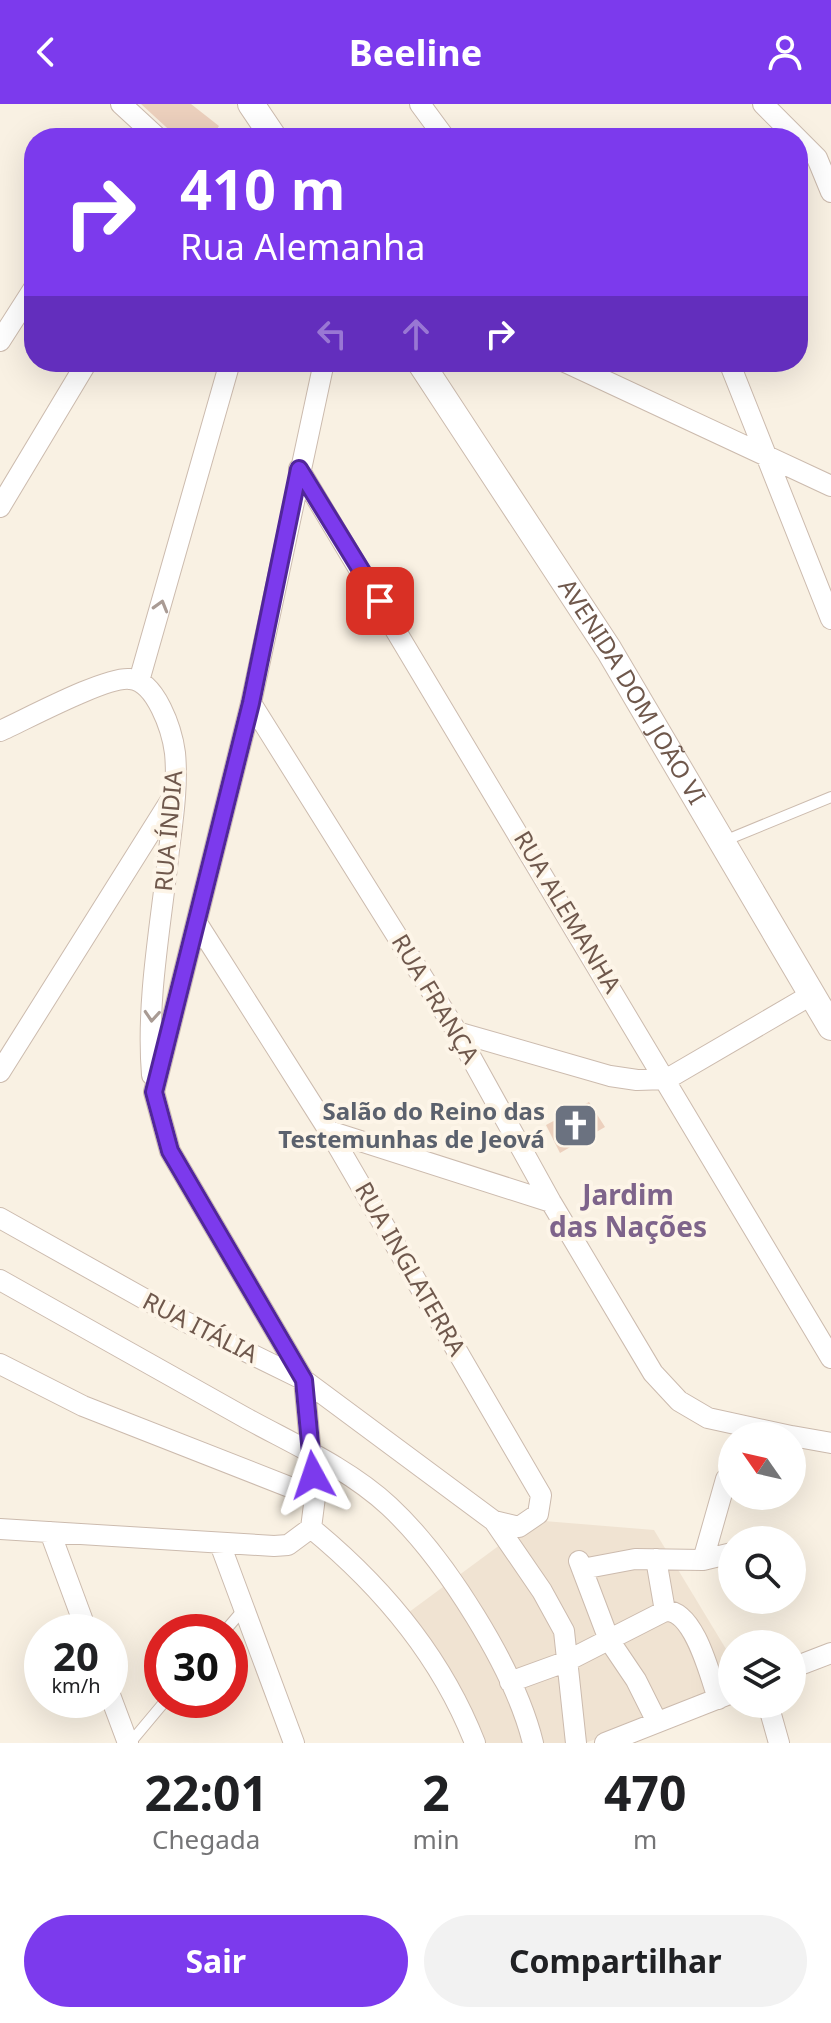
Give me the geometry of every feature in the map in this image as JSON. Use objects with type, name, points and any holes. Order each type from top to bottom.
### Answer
[{"type":"street","points":[[121,104],[133,128]]},
{"type":"street","points":[[251,104],[267,128]]},
{"type":"street","points":[[420,104],[438,128]]},
{"type":"street","points":[[763,104],[787,128]]},
{"type":"street","points":[[808,149],[817,158],[831,192]]},
{"type":"street","points":[[0,341],[24,304]]},
{"type":"street","points":[[0,507],[81,372]]},
{"type":"street","points":[[0,731],[108,683],[129,679],[139,681],[227,372]]},
{"type":"street","points":[[154,1092],[251,703],[322,372]]},
{"type":"street","name":"AVENIDA DOM JOÃO VI","points":[[427,372],[609,650],[831,1027]]},
{"type":"street","points":[[586,372],[831,486]]},
{"type":"street","points":[[733,372],[831,619]]},
{"type":"street","name":"RUA ALEMANHA","points":[[299,469],[667,1079],[831,1358]]},
{"type":"street","name":"RUA ÍNDIA","points":[[139,681],[169,727],[175,752],[176,793],[151,1027],[154,1092],[170,1151],[304,1380]]},
{"type":"street","name":"RUA FRANÇA","points":[[251,703],[457,1032],[551,1202],[653,1373],[679,1401],[708,1418],[727,1422]]},
{"type":"street","points":[[0,1072],[176,793]]},
{"type":"street","name":"RUA INGLATERRA","points":[[197,923],[329,1131],[541,1495],[538,1514],[530,1522],[519,1527],[494,1521]]},
{"type":"street","points":[[158,939],[192,945]]},
{"type":"street","points":[[457,1032],[610,1076],[637,1080],[667,1079],[811,995]]},
{"type":"street","points":[[329,1131],[551,1202]]},
{"type":"street","name":"RUA ITÁLIA","points":[[0,1218],[169,1313],[304,1380],[494,1521],[555,1612],[567,1645],[565,1662],[576,1743]]},
{"type":"street","points":[[0,1280],[311,1454],[370,1491],[419,1538],[461,1597],[510,1682],[533,1743]]},
{"type":"street","points":[[0,1364],[83,1406],[315,1497]]},
{"type":"street","points":[[0,1529],[220,1544],[288,1545],[311,1528],[315,1497],[304,1380]]},
{"type":"street","name":"RUA FRANÇA","points":[[806,1439],[831,1443]]},
{"type":"street","points":[[703,1560],[718,1507]]},
{"type":"street","points":[[311,1528],[392,1602],[437,1669],[475,1743]]},
{"type":"street","points":[[50,1532],[80,1614]]},
{"type":"street","points":[[220,1544],[242,1611],[294,1743]]},
{"type":"street","points":[[656,1720],[636,1680],[609,1640],[581,1565],[635,1559],[703,1560],[718,1556]]},
{"type":"street","points":[[656,1559],[665,1611]]},
{"type":"street","points":[[510,1682],[565,1662],[665,1611],[677,1611],[684,1617],[718,1683]]},
{"type":"street","points":[[806,1663],[831,1653]]},
{"type":"street","points":[[605,1743],[656,1720],[718,1698]]},
{"type":"street","points":[[119,1718],[129,1743]]},
{"type":"street","points":[[772,1718],[779,1743]]},
{"type":"lane","points":[[722,841],[831,797]]},
{"type":"lane","points":[[129,1743],[151,1718]]},
{"type":"shaded area","points":[[544,1521],[654,1530],[718,1636],[718,1695],[585,1743],[474,1743],[401,1618],[512,1536]]},
{"type":"building","points":[[141,104],[191,104],[219,126],[218,128],[167,128]]},
{"type":"building","name":"Salão do Reino das Testemunhas de Jeová","points":[[589,1102],[605,1127],[560,1153],[546,1125]]},
{"type":"place","name":"Salão do Reino das Testemunhas de Jeová","points":[[576,1126]]},
{"type":"district","name":"Jardim das Nações","points":[[628,1211]]},
{"type":"route","points":[[313,1475],[304,1380],[170,1151],[154,1092],[251,703],[299,469],[380,601]]}]
